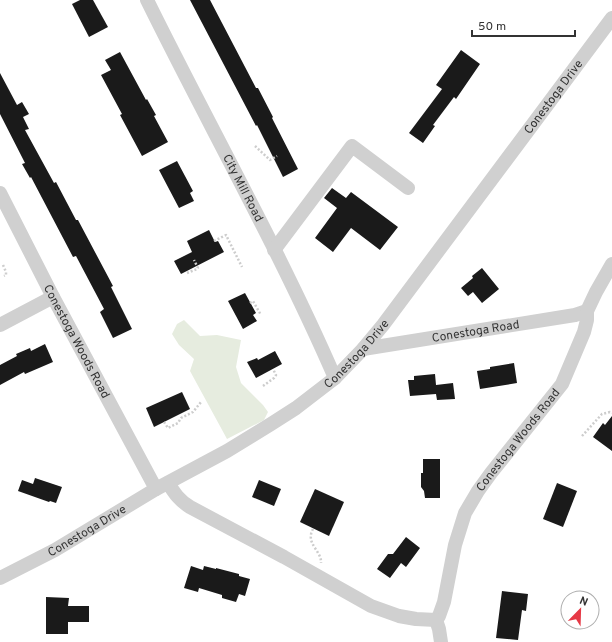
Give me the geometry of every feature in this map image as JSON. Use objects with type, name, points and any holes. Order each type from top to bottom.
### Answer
[{"type":"street","name":"City Mill Road","points":[[147,0],[202,110],[240,181],[318,339],[335,378]]},
{"type":"street","name":"Conestoga Drive","points":[[0,578],[55,550],[162,486],[227,451],[296,408],[335,378],[363,349],[383,325],[612,18]]},
{"type":"street","points":[[274,250],[352,146],[408,188]]},
{"type":"street","name":"Conestoga Woods Road","points":[[0,193],[53,297],[162,486],[182,502],[371,606],[399,616],[416,619],[436,620],[439,616],[444,602],[455,545],[465,513],[491,473],[562,384],[584,332],[587,320],[587,311],[612,264]]},
{"type":"street","points":[[0,325],[53,297]]},
{"type":"street","name":"Conestoga Road","points":[[363,349],[574,315],[587,311]]},
{"type":"street","points":[[436,620],[441,642]]},
{"type":"path","points":[[255,146],[270,160],[277,156]]},
{"type":"path","points":[[214,241],[226,235],[242,267]]},
{"type":"path","points":[[187,273],[198,268],[194,260]]},
{"type":"path","points":[[3,265],[6,272],[6,275],[4,276]]},
{"type":"path","points":[[250,302],[253,301],[261,315]]},
{"type":"path","points":[[263,386],[276,375],[273,369]]},
{"type":"path","points":[[164,422],[168,428],[178,423],[181,418],[193,412],[201,402]]},
{"type":"path","points":[[582,436],[602,414],[612,413]]},
{"type":"path","points":[[313,529],[310,535],[311,541],[322,560],[318,576]]},
{"type":"shaded area","points":[[184,320],[200,336],[217,335],[241,340],[236,367],[241,383],[268,412],[264,420],[227,439],[190,371],[194,359],[179,345],[172,334],[177,324]]},
{"type":"building","points":[[80,0],[93,0],[108,27],[89,37],[72,4]]},
{"type":"building","points":[[190,0],[210,0],[256,88],[258,88],[298,169],[283,177]]},
{"type":"building","points":[[461,50],[480,64],[456,99],[454,97],[433,125],[435,126],[423,143],[409,133],[442,89],[436,85]]},
{"type":"building","points":[[120,52],[146,100],[147,99],[156,115],[154,116],[168,142],[142,156],[101,75],[111,70],[105,60]]},
{"type":"building","points":[[0,73],[17,105],[22,102],[29,114],[23,117],[29,129],[25,130],[54,183],[56,182],[76,220],[78,220],[113,286],[111,287],[132,329],[113,338],[100,312],[104,309],[76,256],[73,257],[31,177],[30,178],[22,164],[25,163],[0,114]]},
{"type":"building","points":[[177,161],[193,191],[190,193],[194,201],[179,208],[159,170]]},
{"type":"building","points":[[332,188],[346,198],[351,192],[398,227],[380,250],[351,228],[333,252],[315,238],[337,208],[324,198]]},
{"type":"building","points":[[209,230],[215,242],[218,241],[224,252],[181,274],[174,261],[192,252],[187,241]]},
{"type":"building","points":[[482,268],[499,289],[482,303],[473,292],[468,296],[461,288]]},
{"type":"building","points":[[245,293],[256,313],[253,315],[257,321],[243,329],[228,301]]},
{"type":"building","points":[[45,344],[53,362],[25,374],[24,372],[0,385],[0,365],[17,356],[16,354],[30,348],[31,351]]},
{"type":"building","points":[[275,351],[282,364],[256,378],[247,362],[257,358],[258,360]]},
{"type":"building","points":[[514,363],[517,383],[480,389],[477,371]]},
{"type":"building","points":[[435,374],[436,385],[453,383],[455,399],[437,400],[436,394],[410,396],[408,380],[414,380],[414,376]]},
{"type":"building","points":[[182,392],[190,409],[154,427],[146,408]]},
{"type":"building","points":[[612,416],[612,451],[593,437],[603,423],[605,425]]},
{"type":"building","points":[[423,459],[440,459],[440,498],[425,498],[424,491],[421,487]]},
{"type":"building","points":[[35,478],[62,487],[56,503],[18,491],[22,480],[33,484]]},
{"type":"building","points":[[259,480],[281,489],[274,506],[252,497]]},
{"type":"building","points":[[557,483],[577,491],[563,527],[543,519]]},
{"type":"building","points":[[315,489],[344,502],[329,536],[300,522]]},
{"type":"building","points":[[406,537],[420,548],[406,567],[401,563],[390,578],[377,569],[388,554],[393,554]]},
{"type":"building","points":[[191,566],[203,570],[204,566],[216,568],[239,574],[239,576],[250,579],[245,596],[239,594],[236,602],[222,598],[222,595],[199,588],[198,592],[184,588]]},
{"type":"building","points":[[502,591],[528,594],[526,611],[522,610],[518,640],[496,638]]},
{"type":"building","points":[[46,597],[69,598],[68,606],[89,606],[89,622],[68,622],[68,634],[46,634]]}]
